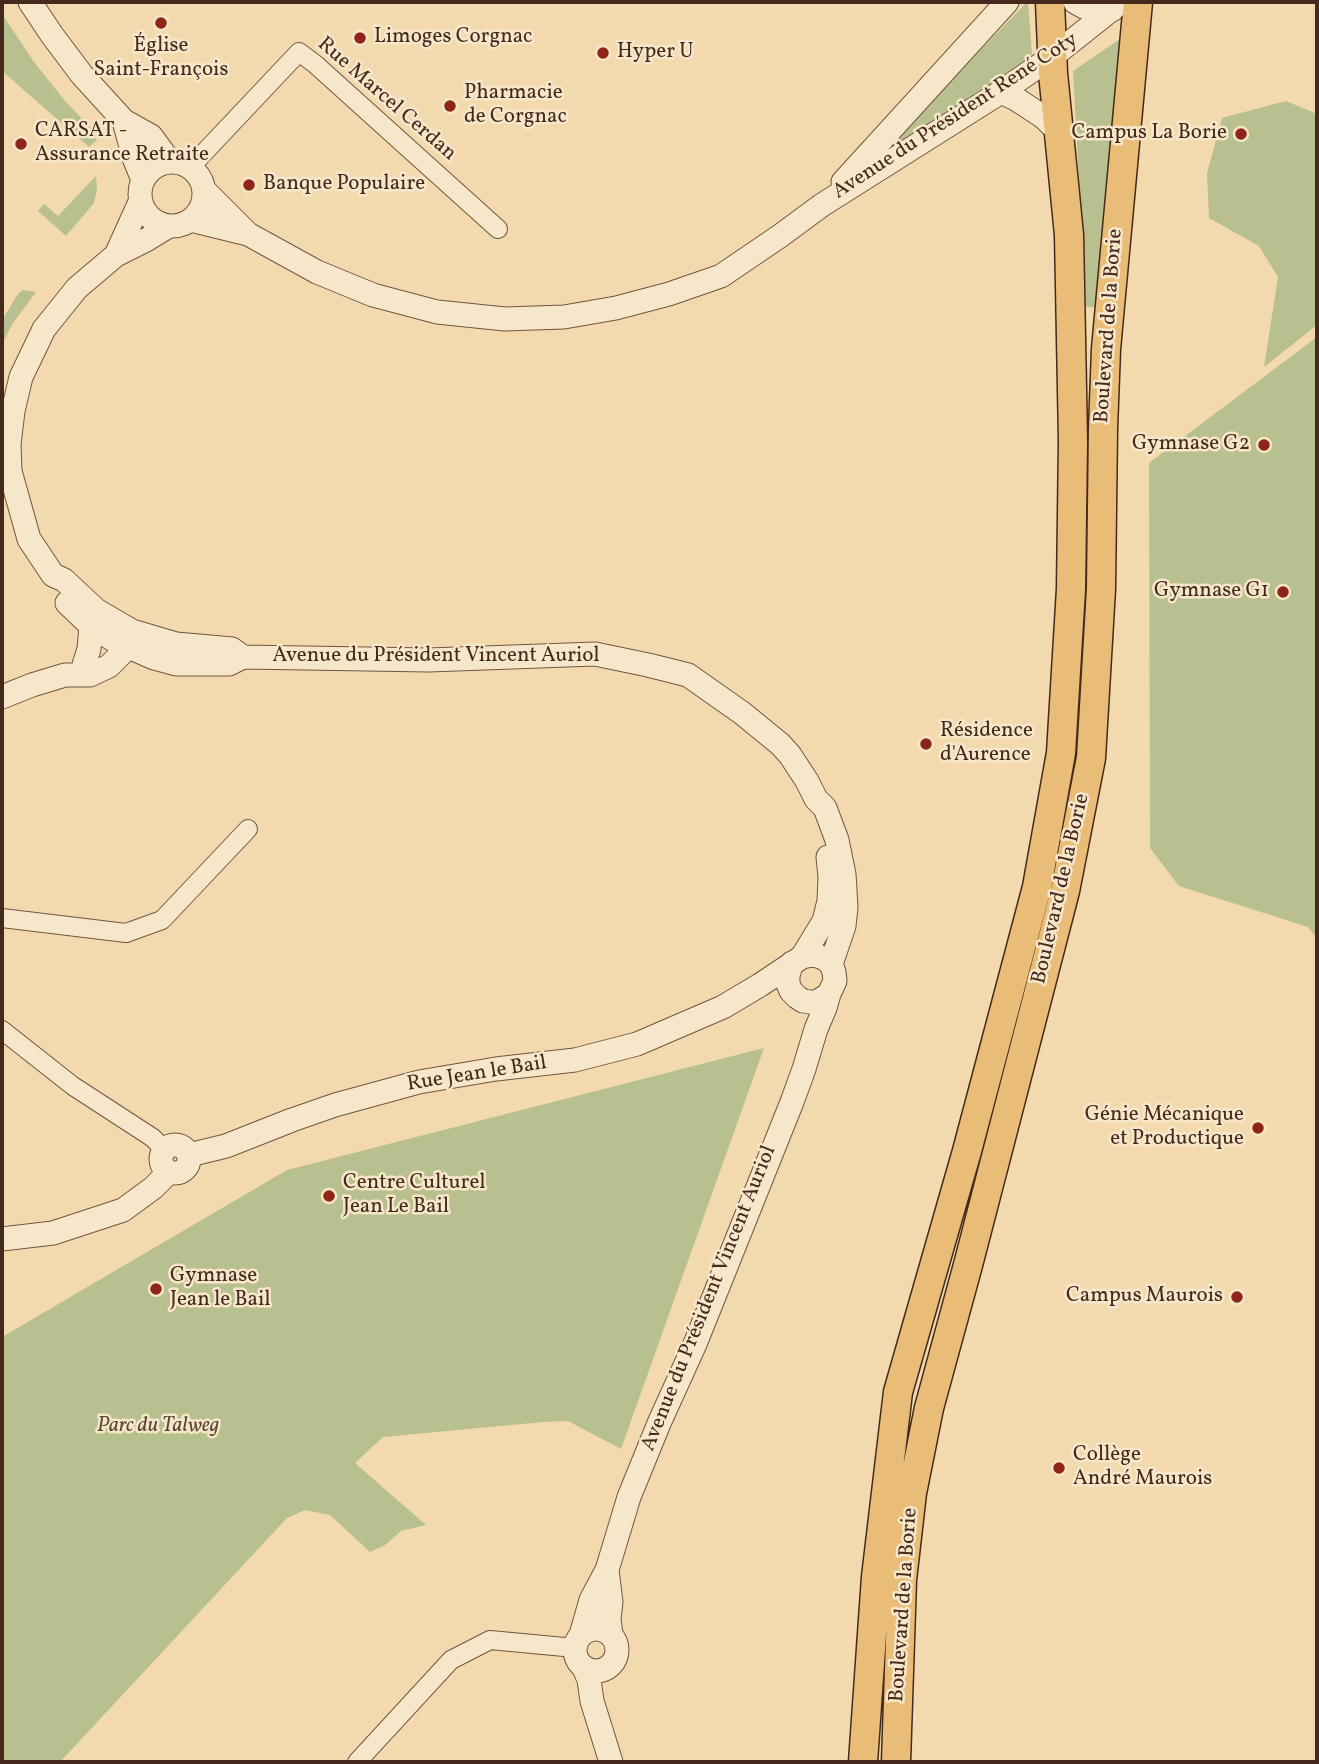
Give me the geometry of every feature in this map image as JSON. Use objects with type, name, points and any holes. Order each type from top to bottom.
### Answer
[{"type":"main road","name":"Boulevard de la Borie","points":[[863,1762],[876,1577],[898,1392],[967,1152],[1037,887],[1061,753],[1070,590],[1073,441],[1069,235],[1053,73],[1050,2]]},
{"type":"main road","name":"Boulevard de la Borie","points":[[897,1762],[902,1580],[912,1493],[929,1408],[1065,891],[1091,758],[1101,589],[1106,349],[1130,5]]},
{"type":"street","name":"Avenue du Président René Coty","points":[[30,2],[82,75],[124,121],[151,136],[181,165],[198,174],[204,190],[248,234],[317,272],[373,295],[437,312],[505,319],[564,317],[616,308],[721,276],[822,205],[1001,92],[1130,5]]},
{"type":"street","name":"Avenue du Président René Coty","points":[[822,205],[1007,2]]},
{"type":"street","points":[[1075,2],[1084,7],[1130,5]]},
{"type":"street","name":"Rue Marcel Cerdan","points":[[181,165],[199,158],[299,52],[498,229]]},
{"type":"street","points":[[1001,92],[1042,116],[1059,132]]},
{"type":"street","name":"Avenue du Président René Coty","points":[[124,121],[144,211],[151,219],[159,224],[180,223],[248,234]]},
{"type":"street","points":[[116,255],[141,191],[154,167],[181,165]]},
{"type":"street","points":[[125,636],[91,626],[69,606],[54,587],[53,575],[29,539],[10,471],[6,443],[21,377],[44,329],[77,288],[116,255],[197,214],[204,190]]},
{"type":"street","points":[[53,575],[64,580],[125,636]]},
{"type":"street","points":[[2,697],[75,670],[89,649],[91,626]]},
{"type":"street","points":[[75,670],[90,676],[109,666],[121,654],[125,636]]},
{"type":"street","name":"Avenue du Président Vincent Auriol","points":[[125,636],[154,658],[176,664],[229,664],[243,657],[429,660],[595,654],[688,675],[780,744],[790,755],[816,799],[825,808],[833,828],[844,874],[846,907],[844,926],[831,964]]},
{"type":"street","name":"Avenue du Président Vincent Auriol","points":[[797,960],[824,921],[829,901],[828,860],[816,813],[816,799]]},
{"type":"street","points":[[2,918],[126,933],[162,920],[248,829]]},
{"type":"street","points":[[760,985],[797,996],[817,1002],[829,994],[835,981],[831,964],[825,959],[810,955],[797,960],[788,975],[788,984],[797,996],[816,1029]]},
{"type":"street","name":"Rue Jean le Bail","points":[[166,1161],[174,1173],[184,1170],[190,1160],[189,1154],[226,1146],[363,1096],[419,1082],[496,1069],[575,1060],[637,1044],[723,1007],[797,960]]},
{"type":"street","name":"Avenue du Président Vincent Auriol","points":[[608,1753],[580,1650],[591,1600],[607,1570],[629,1497],[695,1345],[796,1091],[829,994]]},
{"type":"street","points":[[2,1030],[73,1086],[153,1138],[166,1161],[153,1188],[123,1210],[53,1233],[2,1240]]},
{"type":"street","name":"Avenue du Président Vincent Auriol","points":[[607,1570],[611,1634]]},
{"type":"street","points":[[357,1762],[451,1660],[490,1640],[580,1650],[596,1672],[608,1668],[617,1655],[617,1646],[611,1634],[599,1629],[593,1629],[580,1650]]},
{"type":"street","name":"Avenue du Président Vincent Auriol","points":[[608,1668],[608,1753]]},
{"type":"green space","points":[[1027,2],[1032,55],[859,178],[858,176]]},
{"type":"green space","points":[[2,14],[34,62],[66,102],[98,135],[95,137],[97,140],[89,147],[2,71]]},
{"type":"green space","points":[[1123,37],[1095,307],[1086,307],[1073,71]]},
{"type":"green space","points":[[1286,101],[1317,114],[1317,325],[1264,367],[1278,277],[1259,246],[1209,218],[1207,173],[1222,118]]},
{"type":"green space","points":[[96,176],[94,203],[66,236],[38,211],[44,204],[58,216]]},
{"type":"green space","points":[[23,290],[36,292],[13,323],[2,344],[2,320]]},
{"type":"green space","points":[[1317,337],[1317,939],[1308,927],[1179,886],[1150,848],[1149,463]]},
{"type":"green space","name":"Parc du Talweg","points":[[764,1048],[621,1449],[568,1421],[383,1437],[355,1463],[426,1525],[401,1531],[385,1545],[370,1552],[330,1515],[305,1510],[287,1518],[60,1762],[2,1762],[2,1337],[287,1170]]},
{"type":"place","name":"Église Saint-François","points":[[161,23]]},
{"type":"place","name":"Limoges Corgnac","points":[[360,38]]},
{"type":"place","name":"Hyper U","points":[[603,53]]},
{"type":"place","name":"Pharmacie de Corgnac","points":[[450,106]]},
{"type":"place","name":"Campus La Borie","points":[[1241,134]]},
{"type":"place","name":"CARSAT - Assurance Retraite","points":[[21,144]]},
{"type":"place","name":"Banque Populaire","points":[[249,185]]},
{"type":"place","name":"Gymnase G2","points":[[1264,445]]},
{"type":"place","name":"Gymnase G1","points":[[1283,592]]},
{"type":"place","name":"Résidence d'Aurence","points":[[926,744]]},
{"type":"place","name":"Génie Mécanique et Productique","points":[[1258,1128]]},
{"type":"place","name":"Centre Culturel Jean Le Bail","points":[[329,1196]]},
{"type":"place","name":"Gymnase Jean le Bail","points":[[156,1289]]},
{"type":"place","name":"Campus Maurois","points":[[1237,1297]]},
{"type":"place","name":"Collège André Maurois","points":[[1059,1468]]}]
